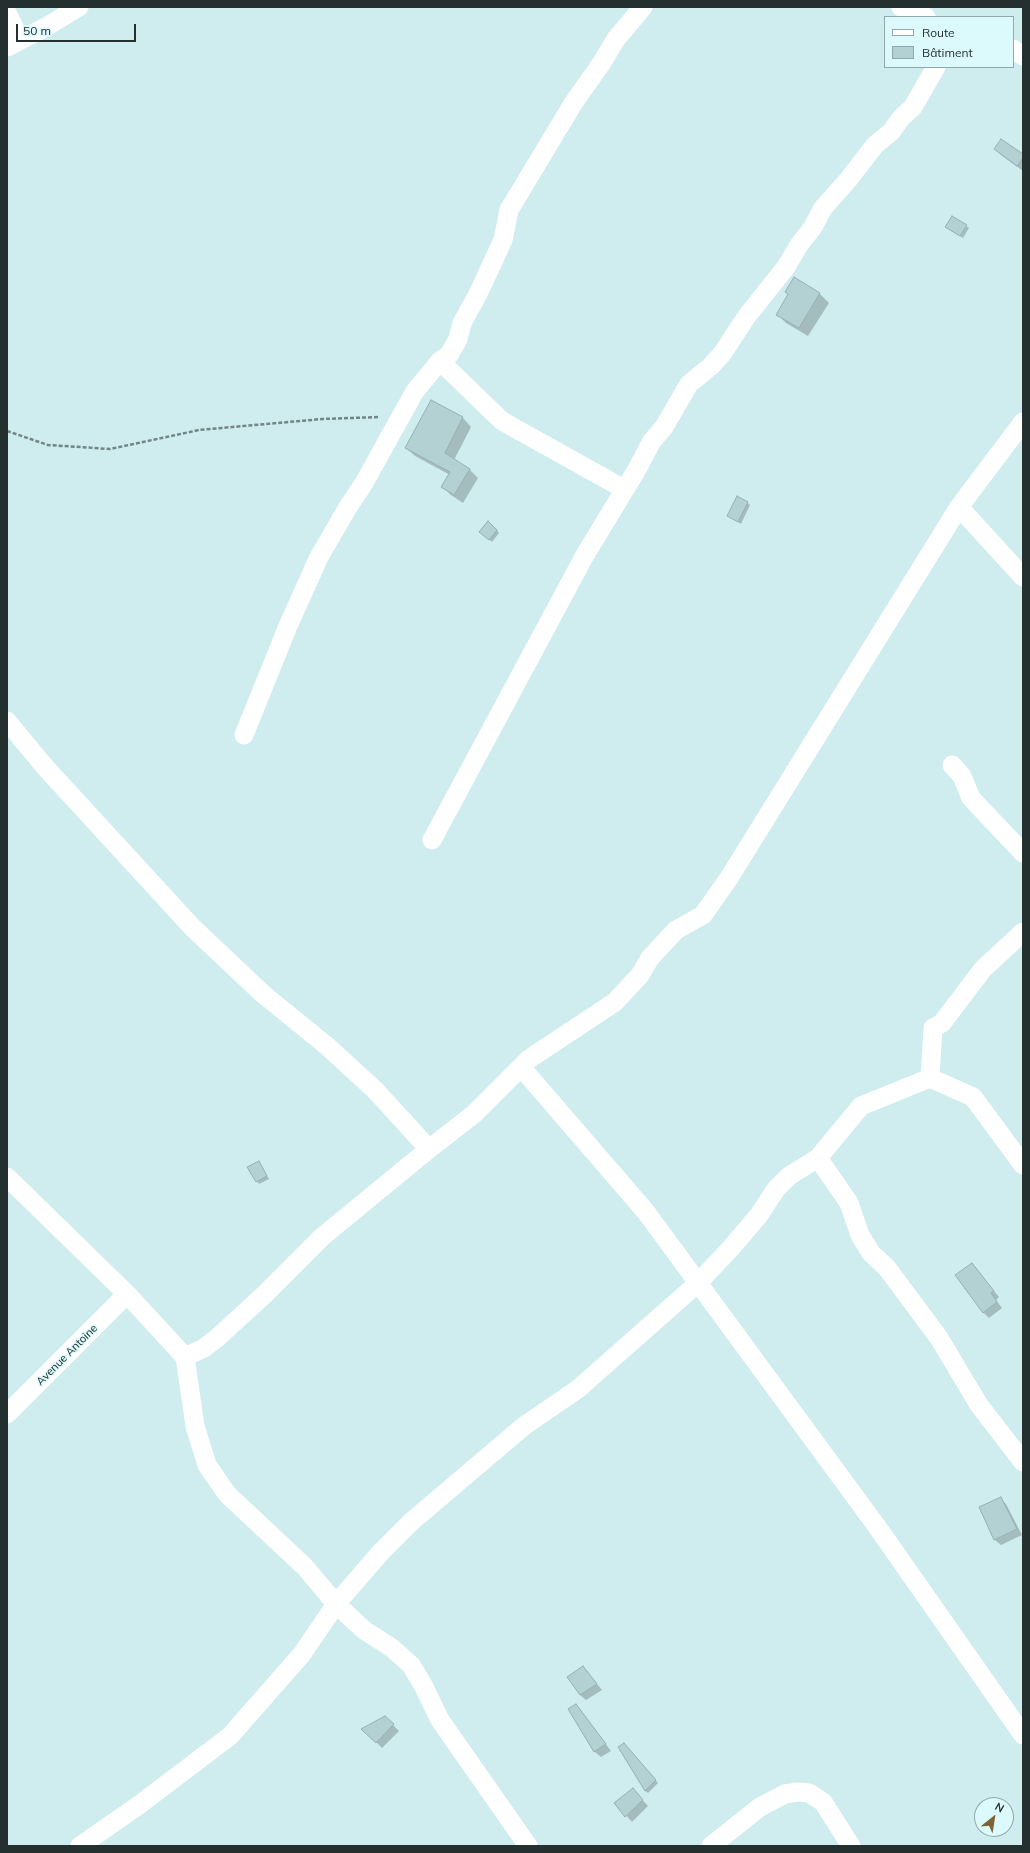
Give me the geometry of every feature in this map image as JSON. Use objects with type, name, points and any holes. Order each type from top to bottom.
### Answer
[{"type":"street","points":[[7,13],[14,43],[46,27],[79,7]]},
{"type":"street","points":[[244,735],[288,626],[319,557],[348,507],[364,483],[415,391],[440,361],[449,355],[458,338],[462,323],[478,294],[503,240],[509,210],[574,102],[601,64],[616,39],[643,7]]},
{"type":"street","points":[[901,7],[924,16]]},
{"type":"street","points":[[1014,50],[1023,56]]},
{"type":"street","points":[[432,840],[585,555],[636,471],[652,441],[664,427],[689,384],[711,366],[722,354],[751,311],[786,268],[799,245],[813,227],[823,208],[848,180],[875,144],[891,132],[901,118],[913,107],[935,68]]},
{"type":"street","points":[[440,361],[502,421],[624,489]]},
{"type":"street","points":[[185,1357],[204,1348],[217,1338],[264,1295],[322,1237],[429,1148],[474,1114],[521,1067],[547,1046],[615,1002],[640,975],[650,958],[676,930],[702,914],[713,901],[959,507],[1023,422]]},
{"type":"street","points":[[959,507],[1023,577]]},
{"type":"street","points":[[7,721],[45,767],[192,927],[263,994],[327,1046],[375,1090],[429,1148]]},
{"type":"street","points":[[952,766],[962,776],[971,798],[1023,853]]},
{"type":"street","points":[[930,1078],[933,1028],[942,1023],[982,969],[1023,932]]},
{"type":"street","points":[[521,1067],[646,1212],[873,1522],[1023,1735]]},
{"type":"street","points":[[80,1846],[140,1806],[230,1736],[302,1654],[336,1604],[380,1553],[411,1522],[524,1426],[578,1389],[698,1283],[731,1248],[789,1176],[818,1158],[861,1106],[930,1078],[973,1097],[1023,1165]]},
{"type":"street","points":[[818,1158],[850,1202],[860,1235],[871,1253],[887,1268],[939,1338],[980,1405],[1023,1462]]},
{"type":"street","points":[[7,1177],[127,1294],[185,1357],[195,1426],[207,1465],[228,1494],[305,1567],[336,1604],[364,1630],[392,1648],[411,1665],[423,1685],[440,1720],[528,1846]]},
{"type":"street","name":"Avenue Antoine","points":[[7,1414],[127,1294]]},
{"type":"street","points":[[711,1846],[760,1807],[785,1794],[798,1792],[809,1793],[823,1802],[851,1846]]},
{"type":"path","points":[[7,431],[48,445],[110,448],[199,430],[322,419],[385,417]]},
{"type":"building","points":[[1001,139],[1023,154],[1023,158],[1017,166],[994,149]]},
{"type":"building","points":[[952,216],[967,225],[960,236],[945,227]]},
{"type":"building","points":[[794,277],[820,293],[799,328],[776,315],[788,294],[785,292]]},
{"type":"building","points":[[431,400],[463,417],[445,453],[470,469],[454,495],[441,487],[450,472],[405,448]]},
{"type":"building","points":[[737,496],[748,502],[738,522],[727,516]]},
{"type":"building","points":[[488,521],[497,530],[489,540],[479,532]]},
{"type":"building","points":[[259,1161],[267,1176],[256,1182],[247,1167]]},
{"type":"building","points":[[972,1263],[994,1291],[991,1293],[997,1302],[983,1313],[955,1275]]},
{"type":"building","points":[[1001,1497],[1017,1529],[994,1540],[979,1507]]},
{"type":"building","points":[[583,1666],[597,1684],[580,1695],[567,1677]]},
{"type":"building","points":[[576,1704],[606,1744],[594,1752],[568,1709]]},
{"type":"building","points":[[385,1716],[394,1724],[376,1743],[361,1729]]},
{"type":"building","points":[[624,1743],[656,1780],[645,1791],[618,1747]]},
{"type":"building","points":[[633,1788],[643,1800],[625,1817],[614,1803]]}]
